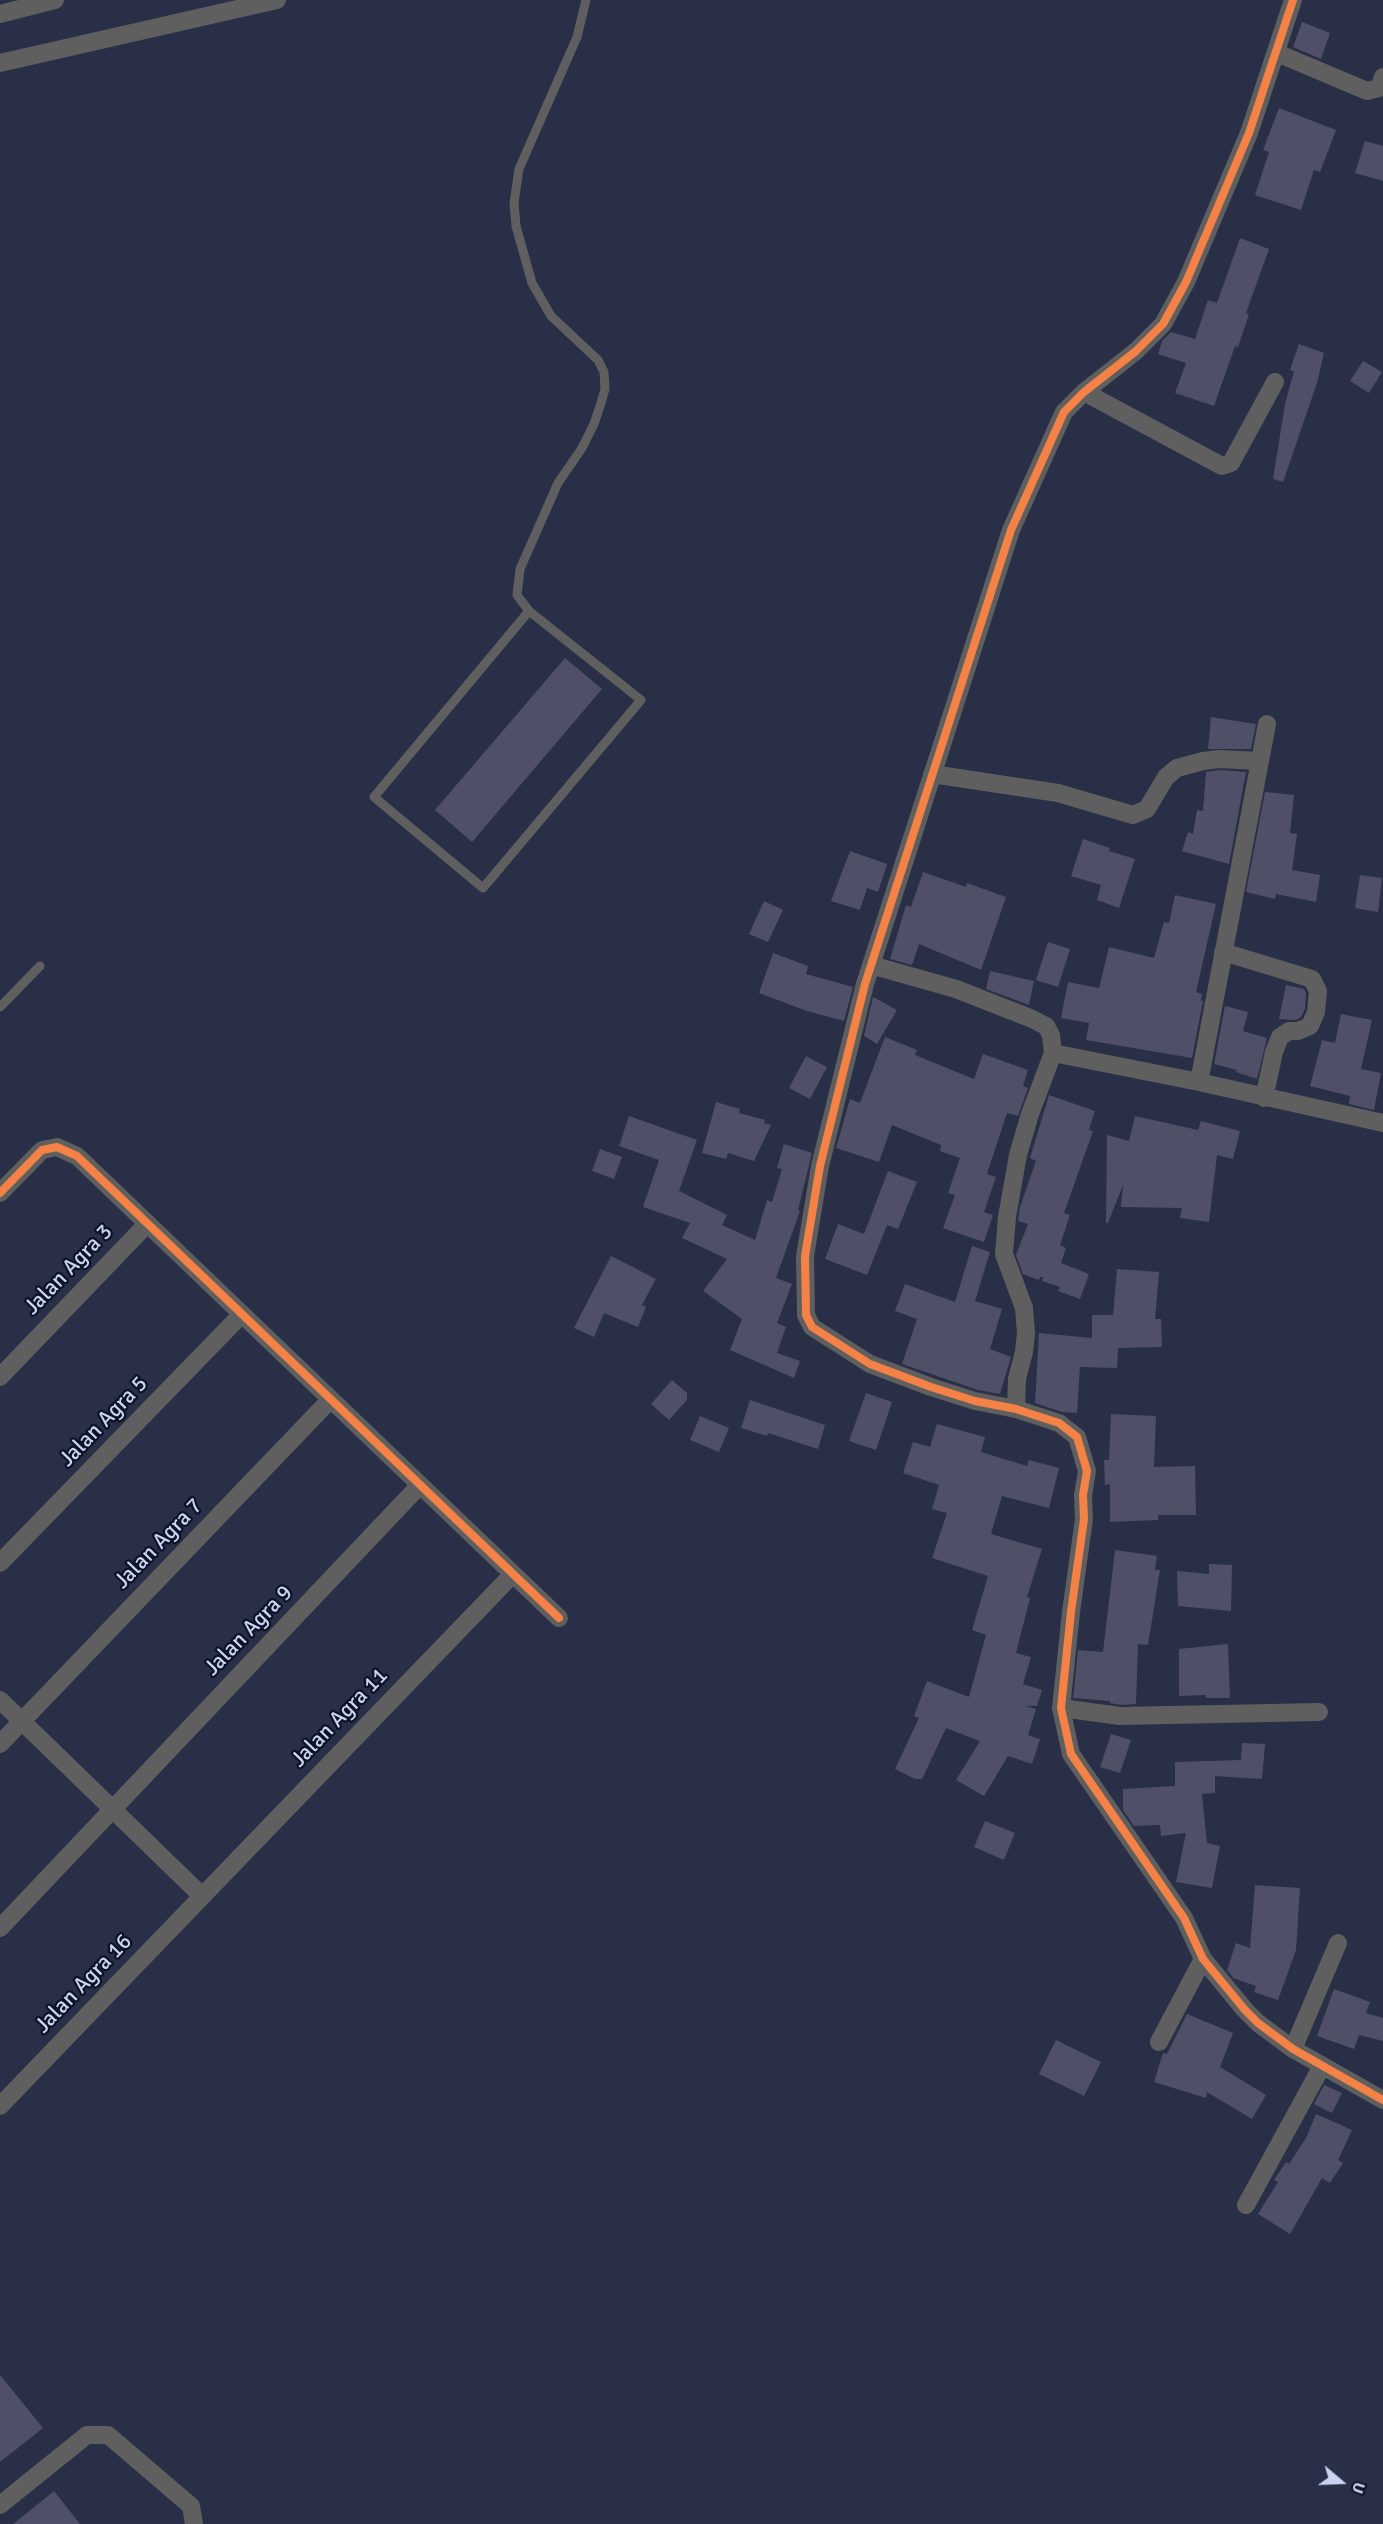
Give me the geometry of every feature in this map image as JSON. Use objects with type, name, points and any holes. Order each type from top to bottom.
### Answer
[{"type":"street","points":[[0,14],[55,0]]},
{"type":"street","points":[[0,63],[277,0]]},
{"type":"street","points":[[1293,0],[1249,133],[1186,282],[1163,324],[1136,351],[1084,392],[1064,412],[1011,530],[871,965],[820,1167],[805,1256],[806,1315],[812,1327],[878,1368],[975,1401],[1016,1409],[1059,1423],[1077,1437],[1087,1471],[1083,1495],[1084,1520],[1061,1708],[1071,1754],[1077,1766],[1092,1784],[1184,1918],[1203,1959],[1258,2024],[1293,2049],[1383,2100]]},
{"type":"street","points":[[1277,53],[1367,91],[1379,88],[1383,77]]},
{"type":"street","points":[[1084,392],[1222,466],[1231,463],[1275,382]]},
{"type":"street","points":[[1199,1082],[1267,724]]},
{"type":"street","points":[[932,774],[1058,793],[1133,814],[1147,809],[1166,777],[1177,768],[1219,759],[1260,761]]},
{"type":"street","points":[[1223,952],[1312,979],[1318,991],[1316,1012],[1310,1026],[1298,1031],[1289,1030],[1280,1037],[1274,1052],[1264,1098]]},
{"type":"street","points":[[871,965],[956,989],[1030,1018],[1046,1026],[1051,1035],[1053,1053],[1030,1114],[1018,1155],[1007,1216],[1004,1254],[1024,1308],[1026,1333],[1017,1379],[1016,1409]]},
{"type":"street","points":[[1053,1053],[1199,1082],[1383,1123]]},
{"type":"street","points":[[0,1193],[42,1150],[57,1147],[77,1156],[559,1618]]},
{"type":"street","name":"Jalan Agra 3","points":[[0,1377],[147,1224]]},
{"type":"street","name":"Jalan Agra 5","points":[[0,1563],[242,1314]]},
{"type":"street","name":"Jalan Agra 7","points":[[0,1744],[330,1400]]},
{"type":"street","name":"Jalan Agra 9","points":[[0,1928],[420,1485]]},
{"type":"street","name":"Jalan Agra 11","points":[[202,1896],[513,1574]]},
{"type":"street","points":[[0,1700],[202,1896]]},
{"type":"street","points":[[1061,1708],[1120,1716],[1319,1712]]},
{"type":"street","name":"Jalan Agra 16","points":[[0,2106],[202,1896]]},
{"type":"street","points":[[1293,2049],[1338,1943]]},
{"type":"street","points":[[1159,2042],[1203,1959]]},
{"type":"street","points":[[1246,2205],[1322,2066]]},
{"type":"street","points":[[0,2505],[87,2435],[108,2435],[191,2506],[194,2524]]},
{"type":"lane","points":[[529,611],[374,797],[483,888],[641,700],[529,611],[518,595],[520,569],[558,483],[582,448],[594,424],[604,389],[604,372],[598,360],[551,316],[532,283],[516,226],[514,203],[519,169],[577,37],[586,0]]},
{"type":"lane","points":[[0,1007],[40,966]]},
{"type":"lane","points":[[0,990],[9,998]]},
{"type":"building","points":[[1302,22],[1330,33],[1321,59],[1293,47]]},
{"type":"building","points":[[1279,108],[1336,130],[1320,172],[1314,170],[1301,210],[1255,195],[1269,152],[1263,150]]},
{"type":"building","points":[[1365,141],[1383,146],[1383,181],[1355,173]]},
{"type":"building","points":[[1240,238],[1269,249],[1246,313],[1249,314],[1238,347],[1235,346],[1214,406],[1175,393],[1186,363],[1158,354],[1162,341],[1171,332],[1195,339],[1208,300],[1217,303]]},
{"type":"building","points":[[1299,344],[1324,353],[1317,383],[1283,482],[1273,479],[1285,404],[1294,371],[1290,370]]},
{"type":"building","points":[[1363,361],[1382,372],[1369,393],[1350,381]]},
{"type":"building","points":[[565,658],[602,689],[472,842],[435,810]]},
{"type":"building","points":[[1211,717],[1256,724],[1251,749],[1208,749]]},
{"type":"building","points":[[1219,770],[1246,772],[1229,864],[1182,851],[1188,832],[1193,834],[1197,810],[1203,811],[1206,772]]},
{"type":"building","points":[[1265,792],[1294,795],[1290,833],[1297,834],[1292,870],[1320,875],[1316,902],[1276,894],[1275,899],[1246,892]]},
{"type":"building","points":[[1083,839],[1110,848],[1109,851],[1135,859],[1119,908],[1097,900],[1101,885],[1071,876]]},
{"type":"building","points":[[850,851],[887,864],[878,892],[867,888],[860,910],[831,901]]},
{"type":"building","points":[[923,872],[966,887],[967,883],[1006,897],[981,970],[919,944],[912,965],[890,959],[906,905],[911,907]]},
{"type":"building","points":[[1360,875],[1382,878],[1378,912],[1355,908]]},
{"type":"building","points":[[1175,895],[1216,904],[1196,992],[1202,994],[1201,1001],[1203,1001],[1192,1058],[1086,1040],[1089,1023],[1061,1018],[1068,982],[1099,988],[1109,947],[1154,958],[1164,922],[1169,923]]},
{"type":"building","points":[[764,901],[783,910],[768,942],[749,934]]},
{"type":"building","points":[[1048,942],[1070,949],[1058,987],[1036,980]]},
{"type":"building","points":[[773,953],[808,966],[806,974],[853,987],[844,1021],[807,1011],[759,993]]},
{"type":"building","points":[[990,971],[1034,981],[1029,1005],[986,989]]},
{"type":"building","points":[[1286,985],[1304,989],[1306,993],[1305,1009],[1301,1017],[1296,1020],[1279,1019]]},
{"type":"building","points":[[873,997],[897,1010],[877,1044],[864,1036]]},
{"type":"building","points":[[1225,1006],[1248,1012],[1243,1031],[1267,1038],[1257,1079],[1236,1072],[1237,1070],[1214,1064]]},
{"type":"building","points":[[1341,1014],[1372,1020],[1361,1069],[1381,1073],[1374,1110],[1349,1104],[1350,1096],[1310,1086],[1322,1040],[1335,1043]]},
{"type":"building","points":[[885,1037],[917,1050],[915,1055],[974,1079],[983,1054],[1028,1070],[1023,1086],[1028,1088],[1018,1116],[1007,1113],[987,1174],[996,1177],[984,1212],[993,1215],[984,1242],[943,1228],[955,1195],[948,1193],[960,1158],[940,1151],[941,1145],[892,1125],[879,1162],[836,1148],[850,1099],[860,1103]]},
{"type":"building","points":[[806,1056],[827,1067],[810,1099],[789,1088]]},
{"type":"building","points":[[1049,1095],[1095,1111],[1089,1130],[1093,1131],[1064,1213],[1070,1215],[1060,1245],[1066,1248],[1061,1263],[1089,1274],[1080,1299],[1058,1291],[1060,1287],[1042,1281],[1043,1277],[1039,1280],[1023,1274],[1016,1255],[1028,1224],[1018,1221],[1020,1207],[1036,1161],[1030,1158]]},
{"type":"building","points":[[716,1102],[740,1109],[739,1113],[765,1120],[764,1123],[771,1125],[754,1161],[728,1153],[726,1159],[702,1153]]},
{"type":"building","points":[[629,1116],[697,1140],[679,1191],[727,1215],[722,1225],[755,1240],[767,1200],[772,1202],[782,1169],[777,1168],[784,1144],[812,1153],[798,1210],[800,1211],[776,1278],[792,1284],[777,1323],[786,1327],[777,1353],[800,1361],[794,1378],[730,1350],[742,1319],[703,1291],[727,1259],[682,1238],[690,1223],[643,1207],[659,1160],[619,1146]]},
{"type":"building","points":[[1135,1116],[1198,1130],[1201,1121],[1240,1131],[1233,1159],[1217,1155],[1209,1222],[1180,1218],[1182,1208],[1121,1207],[1123,1185],[1108,1223],[1106,1223],[1107,1135],[1129,1141]]},
{"type":"building","points":[[600,1149],[622,1157],[614,1179],[592,1171]]},
{"type":"building","points":[[888,1171],[917,1182],[898,1229],[887,1225],[867,1275],[825,1259],[838,1224],[864,1234]]},
{"type":"building","points":[[972,1246],[990,1252],[975,1301],[1002,1309],[990,1349],[1011,1357],[1000,1394],[978,1390],[902,1364],[917,1319],[895,1311],[905,1284],[955,1302]]},
{"type":"building","points":[[611,1256],[656,1279],[642,1305],[646,1307],[638,1327],[604,1313],[594,1337],[574,1328]]},
{"type":"building","points":[[1117,1269],[1159,1272],[1155,1319],[1161,1319],[1162,1347],[1118,1348],[1117,1368],[1080,1367],[1077,1413],[1062,1412],[1035,1403],[1039,1333],[1092,1338],[1092,1315],[1113,1315]]},
{"type":"building","points":[[672,1380],[687,1393],[687,1400],[669,1420],[651,1404]]},
{"type":"building","points":[[866,1393],[892,1402],[876,1450],[849,1441]]},
{"type":"building","points":[[750,1400],[825,1425],[818,1449],[768,1433],[767,1436],[741,1428]]},
{"type":"building","points":[[1111,1414],[1156,1416],[1154,1467],[1195,1466],[1196,1515],[1158,1515],[1158,1520],[1110,1522],[1110,1484],[1105,1485],[1104,1460],[1109,1460]]},
{"type":"building","points":[[700,1416],[729,1428],[719,1452],[690,1440]]},
{"type":"building","points":[[937,1424],[985,1437],[981,1452],[1027,1466],[1029,1460],[1059,1468],[1049,1508],[1002,1496],[991,1534],[1042,1549],[1027,1597],[1030,1598],[1016,1653],[1031,1657],[1023,1684],[1042,1690],[1037,1706],[1025,1706],[1036,1709],[1028,1735],[1040,1739],[1032,1764],[1008,1756],[984,1796],[956,1780],[980,1741],[946,1728],[922,1779],[915,1779],[895,1769],[919,1718],[914,1716],[927,1681],[969,1697],[986,1635],[972,1630],[988,1576],[932,1558],[947,1513],[932,1509],[939,1485],[903,1473],[913,1442],[930,1447]]},
{"type":"building","points":[[1115,1550],[1157,1556],[1155,1570],[1160,1570],[1148,1645],[1138,1644],[1136,1704],[1121,1705],[1110,1703],[1110,1701],[1073,1698],[1078,1650],[1103,1652]]},
{"type":"building","points":[[1209,1564],[1232,1565],[1231,1611],[1178,1606],[1177,1571],[1209,1574]]},
{"type":"building","points":[[1228,1644],[1230,1698],[1206,1698],[1206,1695],[1179,1696],[1179,1649]]},
{"type":"building","points":[[1111,1734],[1131,1740],[1120,1773],[1100,1767]]},
{"type":"building","points":[[1242,1743],[1265,1744],[1262,1779],[1215,1776],[1215,1793],[1202,1794],[1207,1843],[1220,1846],[1212,1888],[1176,1882],[1186,1833],[1161,1836],[1160,1825],[1134,1826],[1123,1810],[1123,1789],[1175,1786],[1175,1762],[1241,1760]]},
{"type":"building","points":[[985,1821],[1015,1833],[1004,1860],[974,1847]]},
{"type":"building","points":[[1255,1885],[1300,1888],[1296,1950],[1278,2000],[1254,1992],[1256,1986],[1233,1978],[1227,1970],[1236,1943],[1250,1948]]},
{"type":"building","points":[[1334,1989],[1370,2002],[1366,2013],[1383,2018],[1383,2041],[1359,2035],[1354,2049],[1317,2036]]},
{"type":"building","points":[[1187,2014],[1233,2033],[1220,2067],[1266,2095],[1252,2119],[1207,2092],[1206,2098],[1154,2082],[1163,2053],[1167,2054]]},
{"type":"building","points":[[1056,2040],[1101,2062],[1084,2096],[1039,2074]]},
{"type":"building","points":[[1324,2085],[1342,2093],[1332,2113],[1314,2104]]},
{"type":"building","points":[[1316,2114],[1352,2130],[1338,2160],[1343,2163],[1330,2183],[1322,2178],[1290,2234],[1258,2214],[1278,2182],[1274,2180],[1286,2162],[1289,2164],[1306,2138]]},
{"type":"building","points":[[0,2375],[43,2428],[0,2462]]},
{"type":"building","points":[[54,2491],[80,2524],[13,2524],[27,2513]]},
{"type":"cycle path","points":[[1293,0],[1249,133],[1186,282],[1163,324],[1136,351],[1084,392],[1064,412],[1011,530],[865,984],[820,1166],[805,1256],[806,1315],[812,1327],[870,1364],[975,1401],[1016,1409],[1059,1423],[1077,1437],[1087,1471],[1083,1495],[1084,1519],[1061,1708],[1071,1754],[1184,1918],[1203,1959],[1245,2010],[1258,2023],[1293,2049],[1383,2100]]},
{"type":"cycle path","points":[[0,1193],[42,1150],[57,1147],[77,1156],[559,1618]]}]
